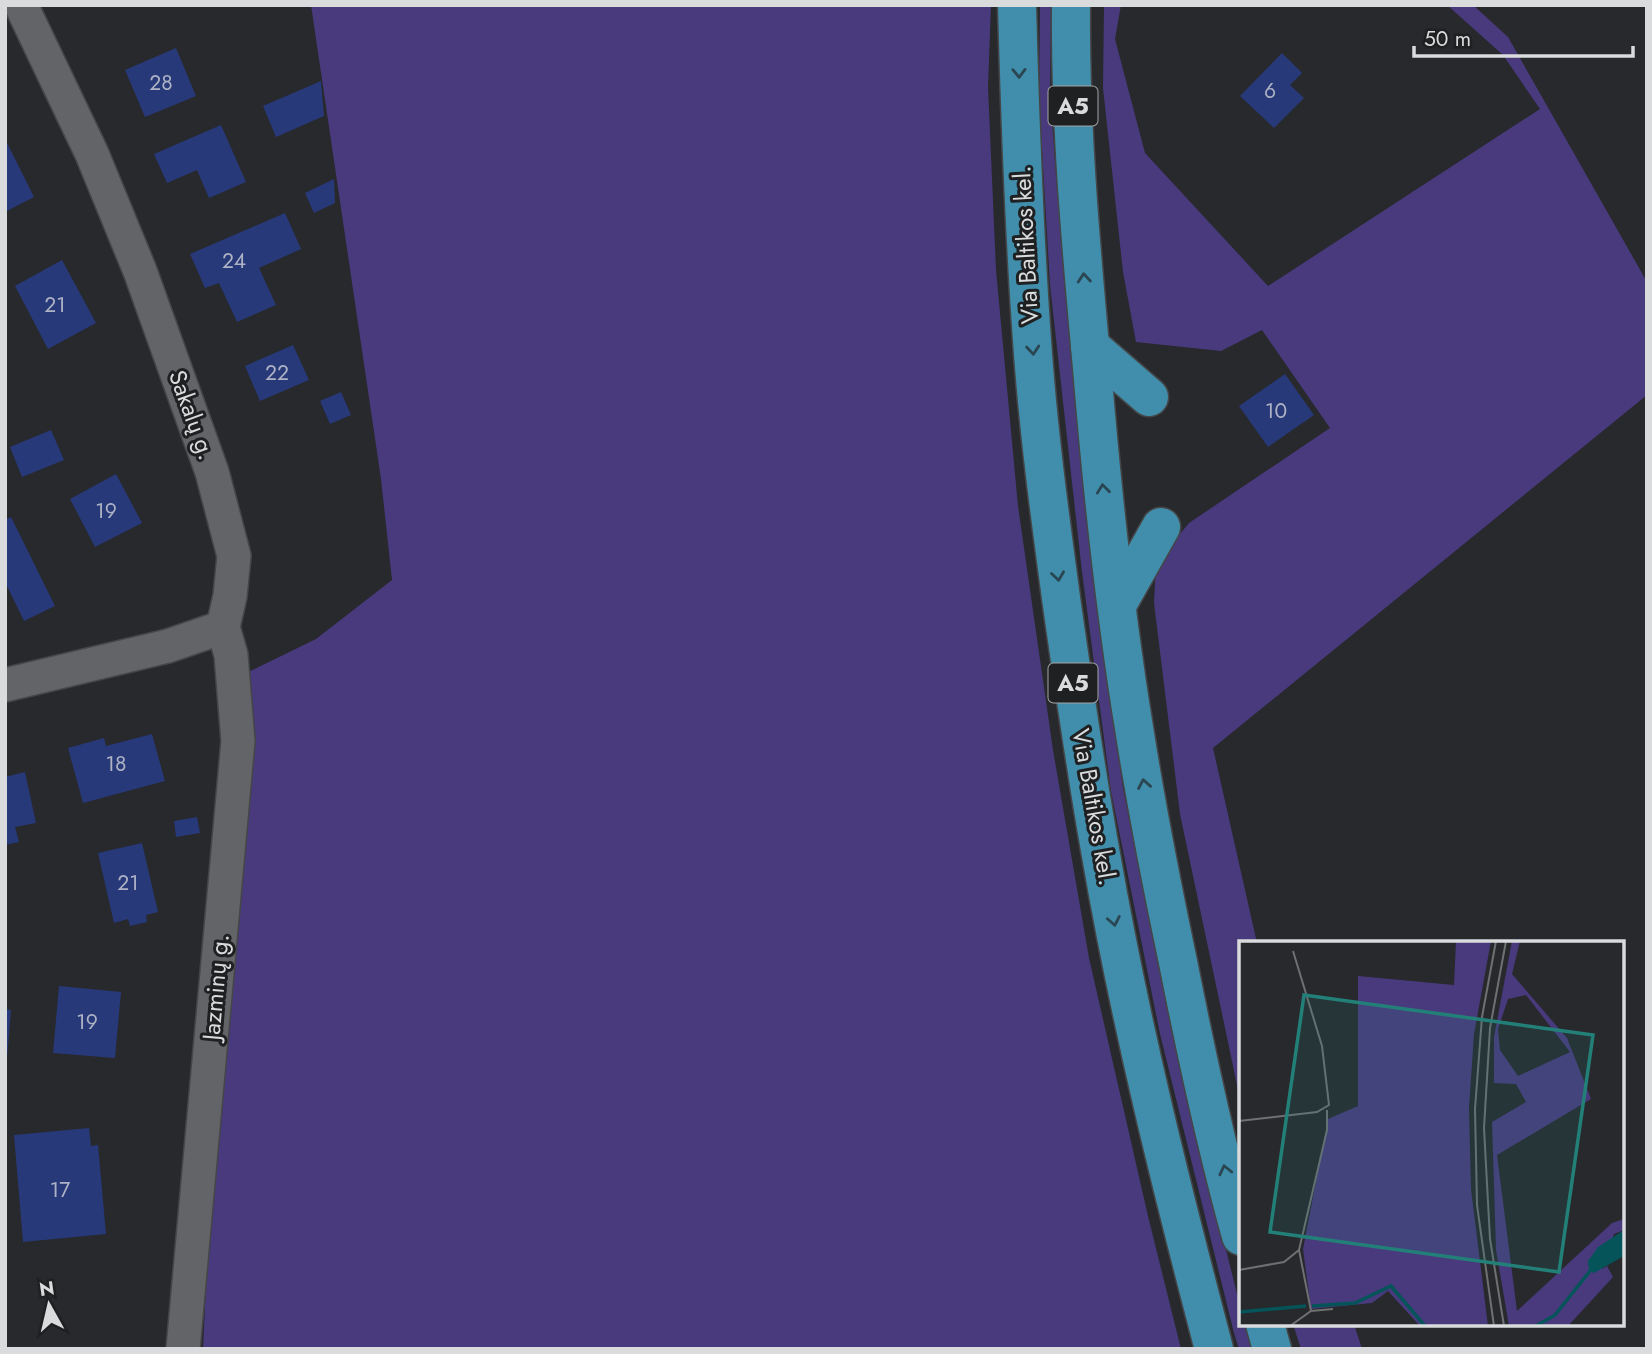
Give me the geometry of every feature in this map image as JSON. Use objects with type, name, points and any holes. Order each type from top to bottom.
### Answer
[{"type":"highway","name":"Via Baltikos kel.","points":[[1017,5],[1021,162],[1032,343],[1049,506],[1075,697],[1101,857],[1138,1042],[1214,1349]]},
{"type":"highway","name":"A5","points":[[1071,5],[1077,194],[1102,482],[1116,605],[1155,851],[1193,1037],[1239,1228]]},
{"type":"highway","points":[[1090,346],[1149,397]]},
{"type":"highway","points":[[1116,605],[1161,527]]},
{"type":"highway","points":[[1266,1326],[1272,1349]]},
{"type":"street","name":"Sakalų g.","points":[[21,5],[92,154],[136,259],[212,472],[234,556],[230,596],[223,627]]},
{"type":"street","points":[[5,685],[168,646],[223,627]]},
{"type":"street","name":"Jazminų g.","points":[[183,1349],[238,741],[231,655],[223,627]]},
{"type":"shaded area","points":[[311,5],[991,5],[988,87],[996,270],[1018,506],[1053,750],[1089,958],[1181,1349],[203,1349],[234,679],[316,639],[392,580],[381,479]]},
{"type":"shaded area","points":[[1040,5],[1051,5],[1050,95],[1064,281],[1092,568],[1123,788],[1171,1029],[1239,1302],[1239,1326],[1245,1326],[1251,1349],[1239,1349],[1234,1333],[1160,1034],[1111,791],[1082,572],[1050,285],[1039,97]]},
{"type":"shaded area","points":[[1104,5],[1121,5],[1115,39],[1145,153],[1268,286],[1540,109],[1503,55],[1447,5],[1473,5],[1508,37],[1647,282],[1647,395],[1213,748],[1257,941],[1239,941],[1239,1094],[1180,814],[1154,603],[1156,563],[1189,523],[1330,428],[1262,330],[1221,351],[1136,342],[1123,272],[1103,88]]},
{"type":"shaded area","points":[[1294,1326],[1355,1326],[1362,1349],[1301,1349]]},
{"type":"building","points":[[176,48],[196,96],[145,117],[125,70]]},
{"type":"building","points":[[1282,53],[1302,73],[1290,85],[1304,98],[1274,128],[1240,96]]},
{"type":"building","points":[[321,81],[324,116],[276,137],[263,106]]},
{"type":"building","points":[[221,125],[246,182],[209,198],[197,170],[167,183],[154,154]]},
{"type":"building","points":[[5,139],[34,197],[5,212]]},
{"type":"building","points":[[334,179],[335,203],[314,213],[305,193]]},
{"type":"building","points":[[285,213],[301,249],[259,268],[276,305],[237,322],[219,283],[205,288],[190,254]]},
{"type":"building","points":[[62,260],[96,323],[48,349],[15,286]]},
{"type":"building","points":[[293,345],[309,380],[260,401],[245,366]]},
{"type":"building","points":[[1285,374],[1314,415],[1268,447],[1239,406]]},
{"type":"building","points":[[341,392],[351,415],[330,424],[320,401]]},
{"type":"building","points":[[51,430],[64,460],[22,477],[10,447]]},
{"type":"building","points":[[116,474],[142,523],[95,547],[70,499]]},
{"type":"building","points":[[11,517],[55,606],[24,621],[5,582],[5,520]]},
{"type":"building","points":[[152,734],[165,781],[83,803],[68,748],[104,738],[106,746]]},
{"type":"building","points":[[25,772],[36,823],[15,827],[19,842],[5,845],[5,777]]},
{"type":"building","points":[[197,817],[200,833],[176,837],[174,821]]},
{"type":"building","points":[[142,843],[158,912],[146,915],[147,922],[130,926],[128,919],[114,923],[98,853]]},
{"type":"building","points":[[59,986],[121,992],[115,1058],[53,1053]]},
{"type":"building","points":[[5,1009],[11,1010],[7,1059],[5,1059]]},
{"type":"building","points":[[89,1128],[91,1146],[98,1145],[106,1234],[23,1242],[14,1135]]}]
